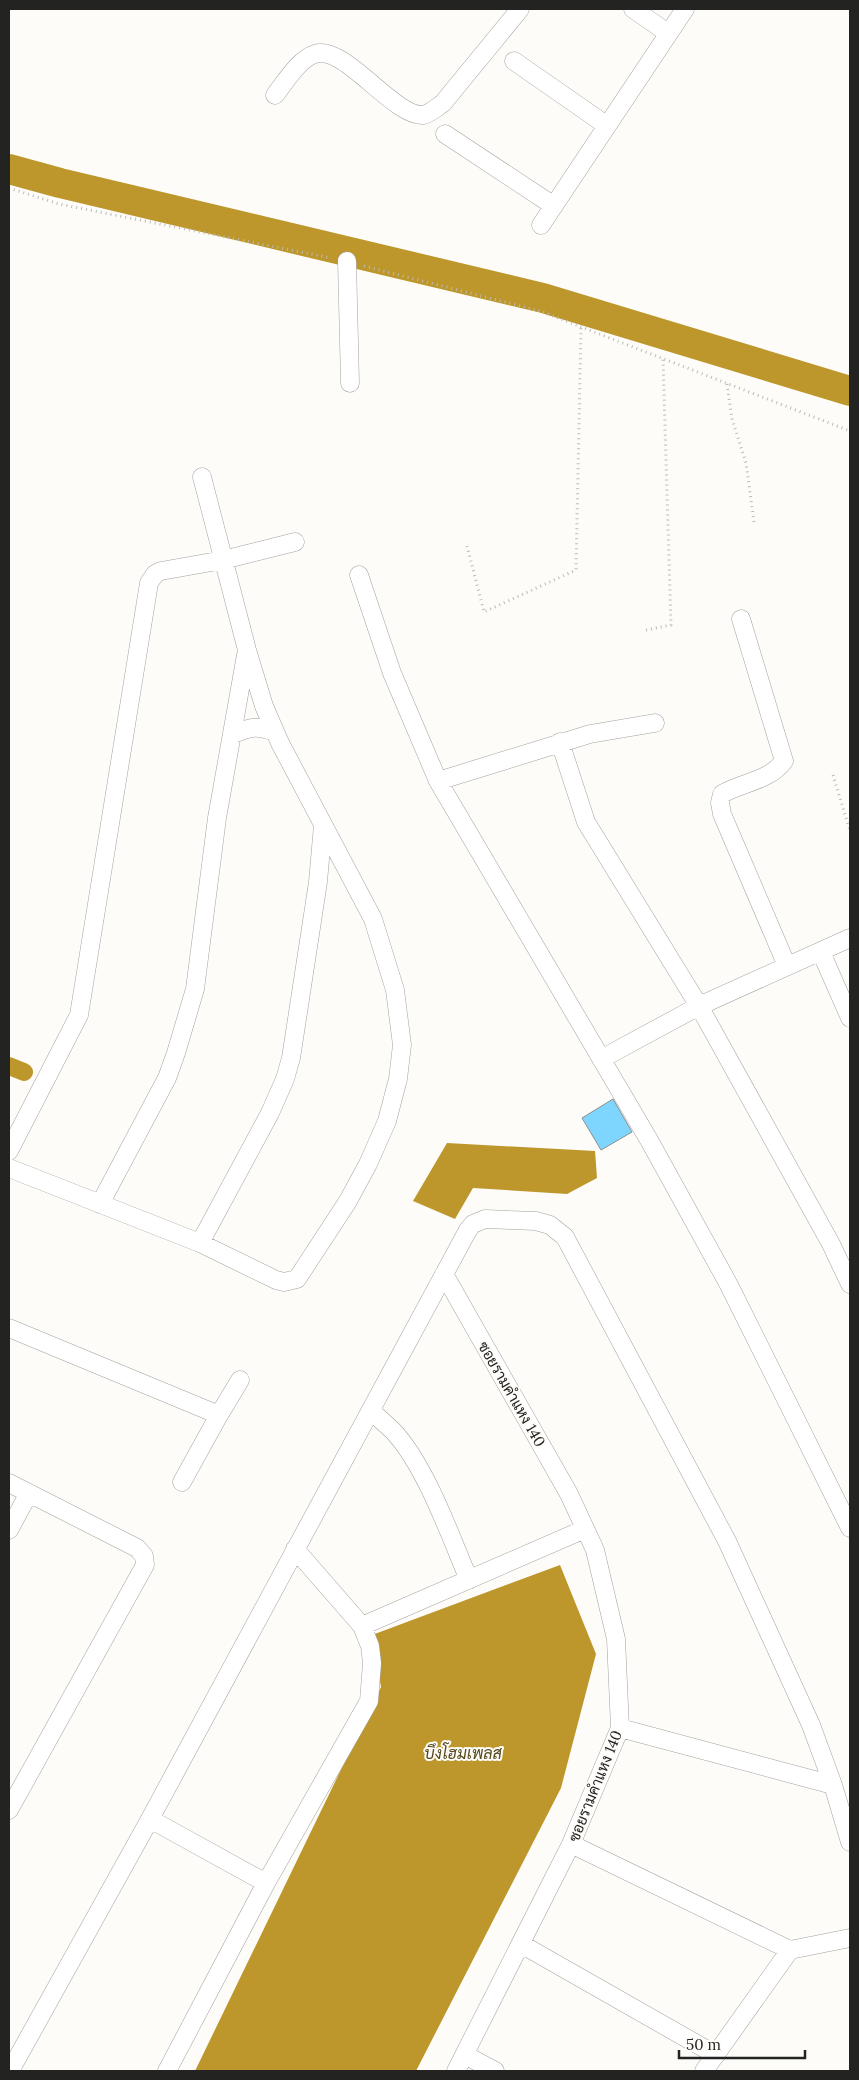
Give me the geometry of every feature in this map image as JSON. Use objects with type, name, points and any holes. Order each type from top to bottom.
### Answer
[{"type":"street","points":[[275,95],[295,70],[308,58],[316,54],[325,53],[356,71],[395,102],[412,112],[423,115],[432,112],[443,103],[520,9]]},
{"type":"street","points":[[632,9],[668,33]]},
{"type":"street","points":[[541,225],[685,9]]},
{"type":"street","points":[[514,60],[606,125]]},
{"type":"street","points":[[445,134],[554,206]]},
{"type":"street","points":[[347,261],[350,383]]},
{"type":"street","points":[[9,1168],[200,1243],[276,1280],[284,1282],[297,1279],[348,1201],[368,1164],[387,1121],[398,1079],[402,1045],[395,990],[373,918],[275,732],[264,706],[247,650],[202,477]]},
{"type":"street","points":[[9,1151],[79,1015],[149,583],[155,574],[161,571],[223,560],[296,542]]},
{"type":"street","points":[[359,575],[392,673],[438,781],[649,1140],[729,1285],[850,1528]]},
{"type":"street","points":[[741,619],[784,761],[778,769],[768,776],[732,788],[722,794],[720,803],[722,814],[787,966]]},
{"type":"street","points":[[100,1204],[167,1078],[195,988],[217,818],[247,650]]},
{"type":"street","points":[[438,781],[560,742],[590,734],[655,722]]},
{"type":"street","points":[[233,734],[250,728],[260,727],[275,732]]},
{"type":"street","points":[[560,742],[586,822],[699,1006],[831,1244],[850,1284]]},
{"type":"street","points":[[200,1243],[270,1113],[285,1079],[291,1058],[318,882],[323,825]]},
{"type":"street","points":[[601,1059],[699,1006],[850,938]]},
{"type":"street","points":[[821,952],[850,1018]]},
{"type":"street","points":[[10,2071],[150,1819],[468,1230],[478,1221],[485,1219],[536,1220],[550,1225],[565,1237],[727,1542],[811,1725],[833,1785],[850,1842]]},
{"type":"street","name":"ซอยรามคำแหง 140","points":[[444,1274],[569,1494],[594,1550],[616,1638],[620,1728],[571,1844],[456,2071]]},
{"type":"street","points":[[9,1328],[219,1415]]},
{"type":"street","points":[[182,1482],[240,1380]]},
{"type":"street","points":[[371,1411],[395,1433],[417,1466],[437,1504],[469,1580]]},
{"type":"street","points":[[9,1483],[137,1548],[144,1556],[145,1565],[9,1810]]},
{"type":"street","points":[[9,1530],[29,1493]]},
{"type":"street","points":[[362,1626],[585,1529]]},
{"type":"street","points":[[167,2071],[266,1883],[369,1701],[372,1663],[370,1646],[362,1626],[295,1549]]},
{"type":"street","points":[[620,1728],[833,1785]]},
{"type":"street","points":[[150,1819],[266,1883]]},
{"type":"street","points":[[571,1844],[790,1950],[850,1938]]},
{"type":"street","points":[[521,1944],[716,2055]]},
{"type":"street","points":[[704,2071],[790,1950]]},
{"type":"street","points":[[465,2055],[495,2071]]},
{"type":"path","points":[[9,188],[59,204],[347,261],[540,311],[850,431]]},
{"type":"path","points":[[467,546],[484,612],[576,570],[581,327]]},
{"type":"path","points":[[646,630],[671,625],[662,359]]},
{"type":"path","points":[[727,384],[732,419],[746,463],[754,522]]},
{"type":"path","points":[[833,775],[850,831]]},
{"type":"water","points":[[447,1143],[595,1151],[597,1178],[567,1194],[473,1188],[455,1219],[413,1201]]},
{"type":"water","name":"บึงโฮมเพลส","points":[[560,1565],[596,1654],[561,1788],[416,2071],[195,2071],[381,1687],[372,1635]]},
{"type":"building","points":[[613,1099],[632,1132],[601,1150],[582,1118]]},
{"type":"waterway","points":[[9,169],[60,183],[543,298],[850,391]]},
{"type":"waterway","points":[[9,1066],[24,1072]]}]
